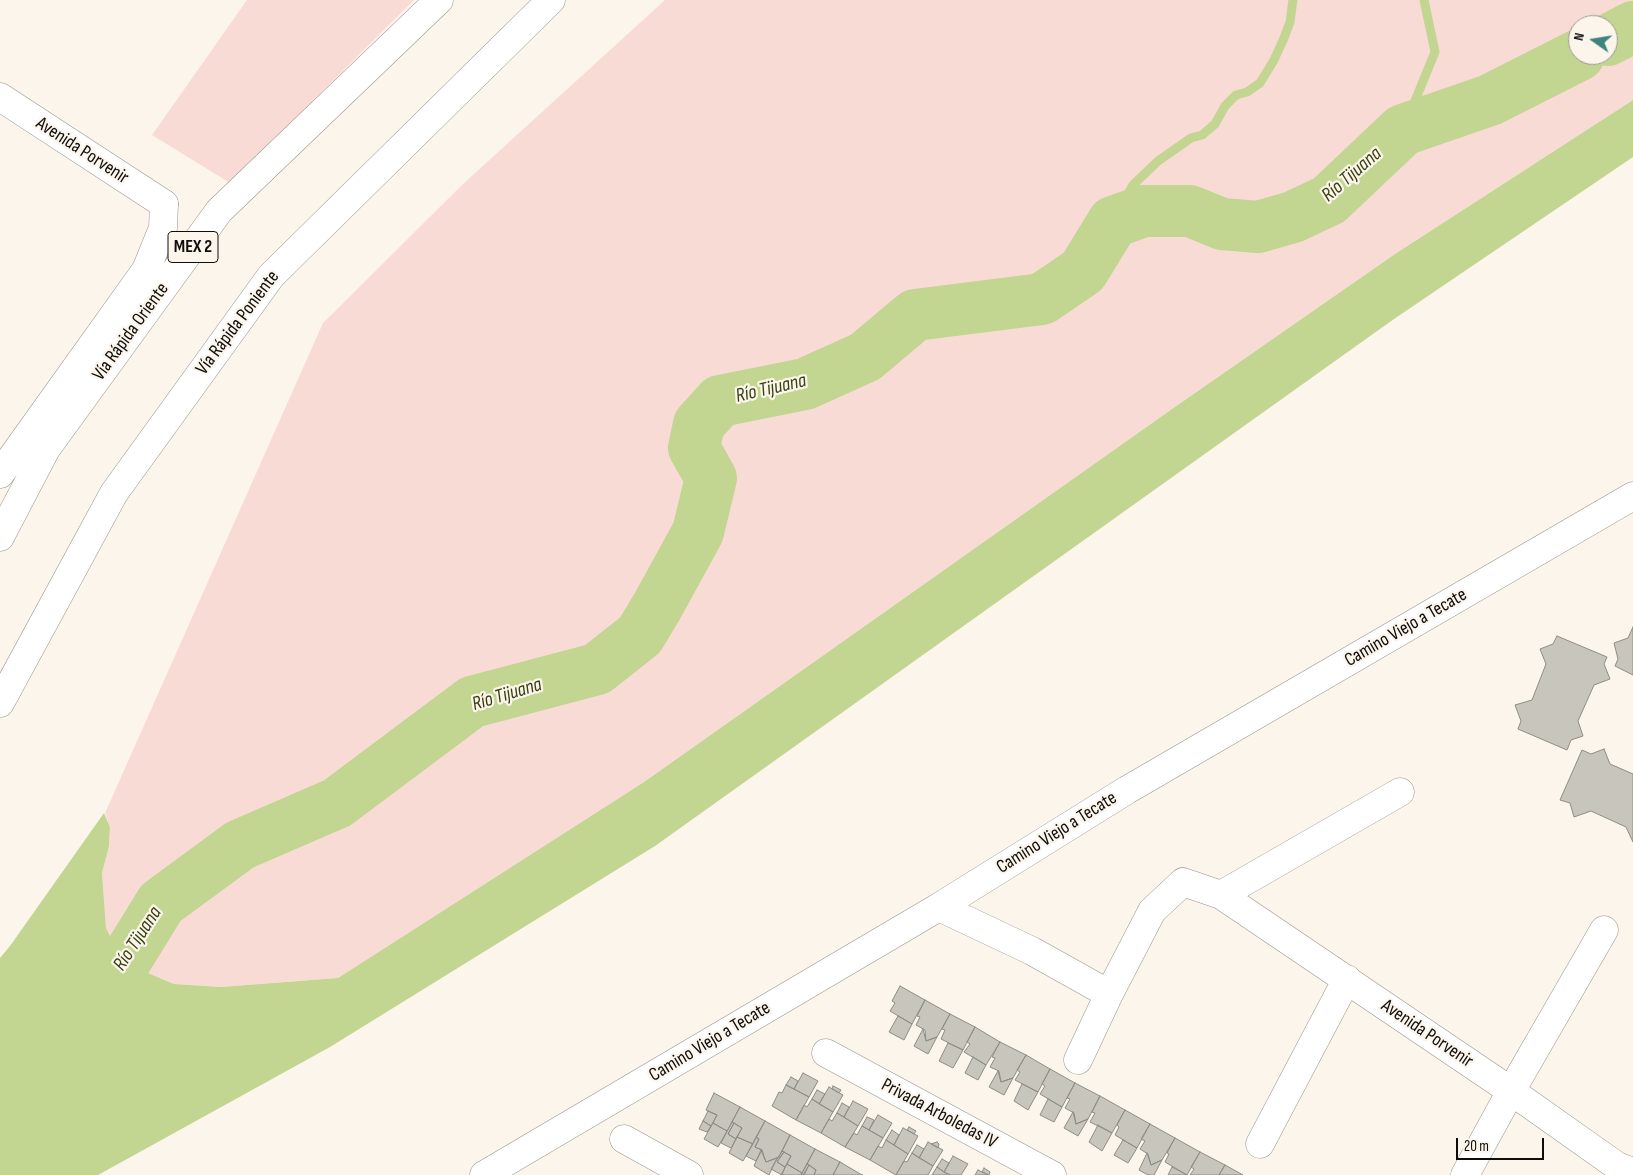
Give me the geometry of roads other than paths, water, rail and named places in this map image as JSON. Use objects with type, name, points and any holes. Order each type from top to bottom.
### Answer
[{"type":"main road","name":"Vía Rápida Oriente","points":[[0,537],[46,449],[219,211],[439,0]]},
{"type":"main road","name":"Vía Rápida Poniente","points":[[0,703],[114,493],[271,276],[551,0]]},
{"type":"main road","name":"Avenida Porvenir","points":[[0,98],[164,204],[163,228],[146,270],[0,474]]},
{"type":"main road","name":"Camino Viejo a Tecate","points":[[484,1175],[939,906],[1127,790],[1633,496]]},
{"type":"main road","points":[[1221,895],[1400,792]]},
{"type":"main road","name":"Avenida Porvenir","points":[[1109,994],[1152,911],[1183,882],[1221,895],[1511,1090],[1621,1171]]},
{"type":"main road","points":[[939,906],[1032,951],[1109,994],[1078,1060]]},
{"type":"main road","points":[[1465,1175],[1511,1090],[1604,930]]},
{"type":"main road","points":[[1260,1144],[1347,979]]},
{"type":"main road","name":"Privada Arboledas IV","points":[[826,1053],[1052,1175]]},
{"type":"main road","points":[[624,1139],[689,1175]]},
{"type":"waterway","points":[[1113,222],[1133,185],[1158,161],[1191,138],[1202,135],[1215,124],[1225,106],[1236,95],[1247,92],[1260,83],[1274,60],[1284,38],[1290,22],[1293,0]]},
{"type":"waterway","points":[[1403,130],[1435,52],[1424,0]]},
{"type":"waterway","name":"Río Tijuana","points":[[1618,35],[1633,27]]},
{"type":"waterway","name":"Río Tijuana","points":[[82,1023],[124,963],[161,903],[240,845],[337,803],[472,702],[597,669],[640,635],[698,532],[711,478],[694,448],[699,424],[720,401],[805,384],[865,357],[915,315],[1042,299],[1083,271],[1113,222],[1144,211],[1190,211],[1222,224],[1258,227],[1293,217],[1329,200],[1403,130],[1490,100],[1568,61]]}]
